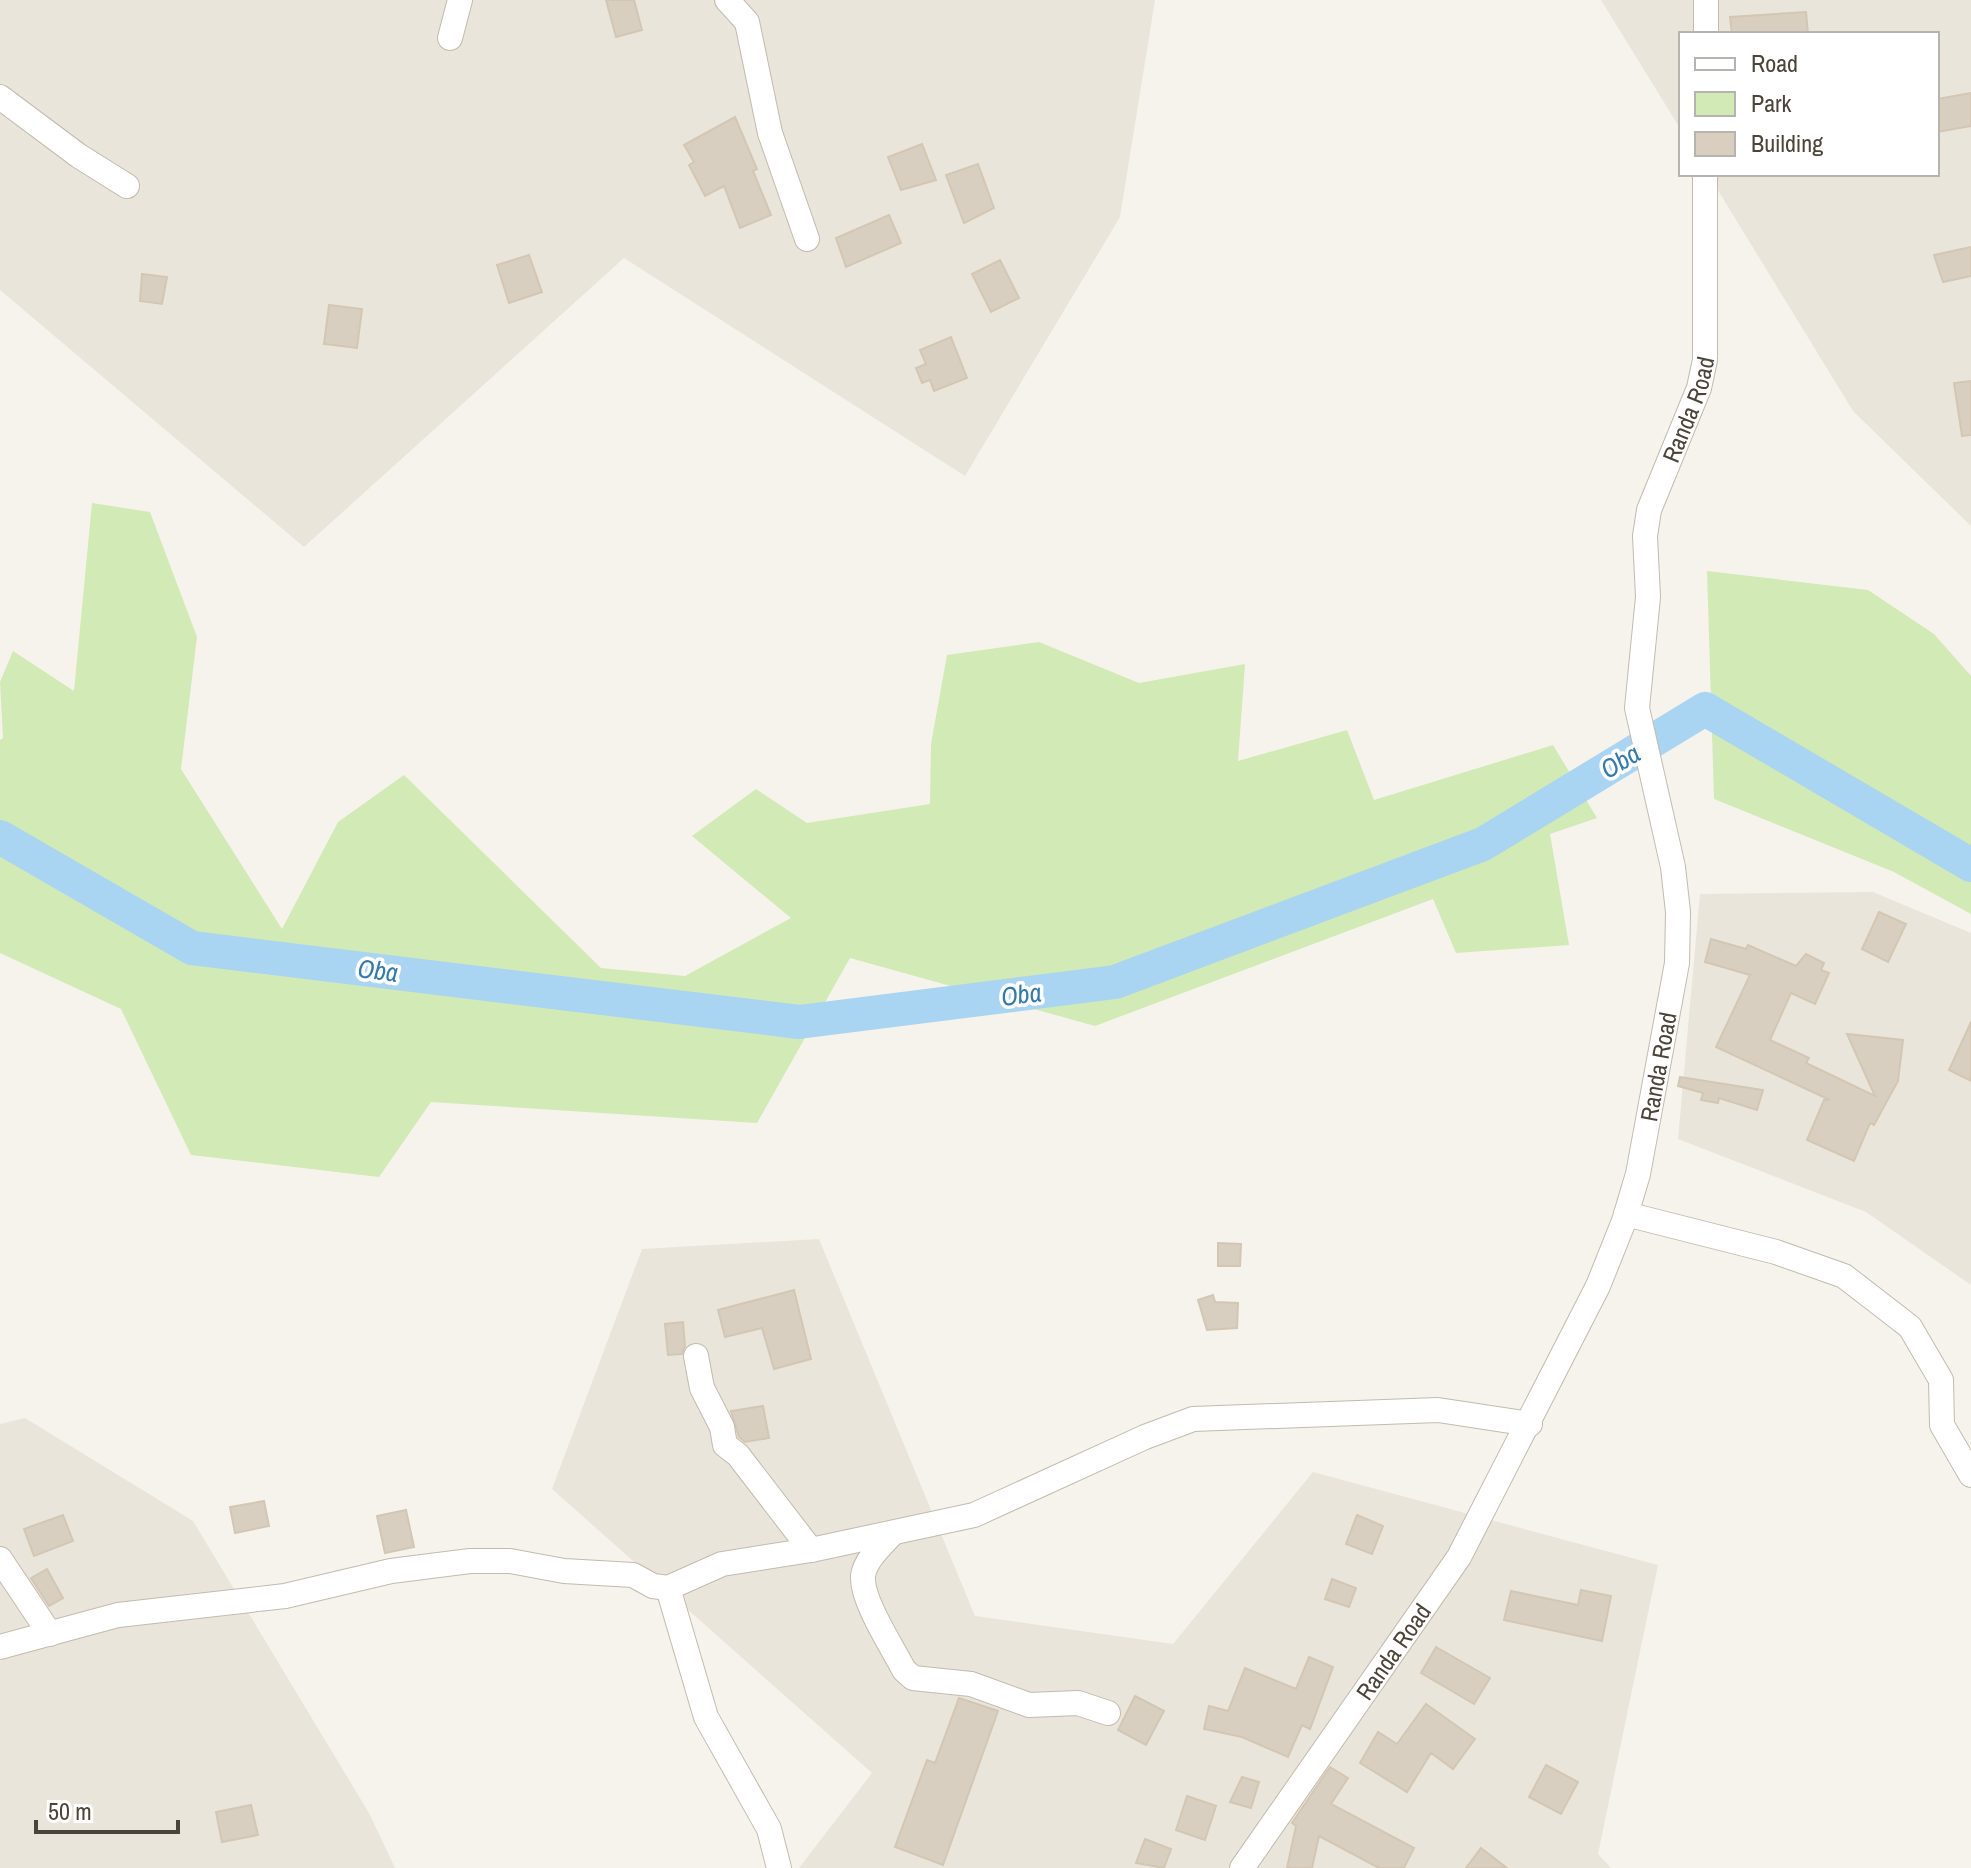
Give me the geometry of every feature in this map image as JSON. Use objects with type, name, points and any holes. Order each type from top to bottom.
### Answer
[{"type":"street","points":[[450,38],[460,0]]},
{"type":"street","points":[[727,0],[747,22],[770,133],[807,239]]},
{"type":"street","points":[[1706,0],[1706,32]]},
{"type":"street","points":[[0,97],[79,156],[127,186]]},
{"type":"street","name":"Randa Road","points":[[1242,1868],[1459,1557],[1530,1424],[1598,1286],[1638,1174],[1677,963],[1678,912],[1673,867],[1637,708],[1638,670],[1648,597],[1645,536],[1649,510],[1699,388],[1705,360],[1705,176]]},
{"type":"street","points":[[1626,1214],[1776,1252],[1844,1276],[1910,1327],[1941,1380],[1942,1425],[1971,1475]]},
{"type":"street","points":[[696,1356],[702,1388],[722,1427],[725,1445],[738,1455],[811,1550]]},
{"type":"street","points":[[0,1647],[118,1615],[285,1596],[391,1571],[470,1561],[510,1561],[564,1571],[633,1575],[653,1586],[668,1588],[722,1564],[811,1550],[981,1513],[1145,1437],[1193,1419],[1438,1410],[1530,1424]]},
{"type":"street","points":[[892,1534],[874,1555],[863,1575],[865,1593],[904,1670],[913,1678],[971,1684],[1042,1708],[1078,1703],[1108,1713]]},
{"type":"street","points":[[0,1559],[50,1634]]},
{"type":"street","points":[[668,1588],[706,1717],[769,1829],[779,1868]]},
{"type":"shaded area","points":[[0,0],[1155,0],[1120,217],[965,476],[624,258],[304,547],[0,290]]},
{"type":"shaded area","points":[[1601,0],[1971,0],[1971,526],[1853,411],[1709,176],[1939,176],[1939,32],[1679,32],[1679,127]]},
{"type":"shaded area","points":[[1873,892],[1971,933],[1971,1285],[1866,1212],[1678,1139],[1700,894]]},
{"type":"shaded area","points":[[819,1239],[975,1616],[1173,1644],[1313,1472],[1658,1565],[1598,1854],[1611,1868],[799,1868],[872,1773],[552,1489],[642,1249]]},
{"type":"shaded area","points":[[25,1418],[193,1521],[369,1813],[395,1868],[0,1868],[0,1424]]},
{"type":"green space","points":[[92,503],[150,512],[197,637],[181,769],[282,929],[338,822],[404,775],[601,968],[685,976],[791,918],[692,836],[756,789],[807,823],[930,804],[931,744],[947,655],[1039,642],[1139,683],[1245,664],[1238,761],[1347,730],[1374,800],[1553,745],[1597,818],[1550,834],[1569,945],[1456,953],[1433,899],[1095,1026],[850,958],[757,1123],[431,1102],[379,1177],[191,1155],[121,1009],[0,953],[0,740],[3,738],[0,682],[13,651],[74,691]]},
{"type":"green space","points":[[1707,571],[1868,590],[1934,634],[1971,676],[1971,914],[1894,872],[1714,799]]},
{"type":"building","points":[[606,0],[634,0],[642,30],[616,37]]},
{"type":"building","points":[[1806,12],[1808,32],[1732,32],[1730,17]]},
{"type":"building","points":[[1971,93],[1971,126],[1939,132],[1939,99]]},
{"type":"building","points":[[735,117],[757,169],[753,171],[771,215],[740,228],[724,186],[705,196],[689,165],[694,162],[684,145]]},
{"type":"building","points":[[922,144],[936,180],[901,190],[888,157]]},
{"type":"building","points":[[978,164],[994,208],[964,223],[946,175]]},
{"type":"building","points":[[889,215],[901,243],[846,267],[836,238]]},
{"type":"building","points":[[1971,247],[1971,276],[1943,282],[1934,255]]},
{"type":"building","points":[[529,255],[542,292],[509,303],[497,265]]},
{"type":"building","points":[[1000,260],[1019,298],[991,312],[972,274]]},
{"type":"building","points":[[142,274],[167,277],[162,304],[140,301]]},
{"type":"building","points":[[329,305],[362,309],[357,348],[324,344]]},
{"type":"building","points":[[951,337],[967,378],[934,391],[930,380],[922,383],[916,368],[926,364],[920,350]]},
{"type":"building","points":[[1971,381],[1971,435],[1962,436],[1954,383]]},
{"type":"building","points":[[1879,912],[1906,924],[1888,962],[1862,949]]},
{"type":"building","points":[[1711,939],[1746,949],[1748,945],[1796,966],[1806,954],[1824,963],[1821,970],[1829,973],[1815,1004],[1791,993],[1770,1040],[1809,1058],[1806,1063],[1875,1096],[1847,1034],[1903,1040],[1898,1081],[1874,1125],[1870,1123],[1854,1161],[1807,1140],[1824,1100],[1830,1100],[1716,1047],[1750,975],[1705,962]]},
{"type":"building","points":[[1971,1022],[1971,1081],[1949,1070]]},
{"type":"building","points":[[1680,1077],[1763,1090],[1757,1110],[1719,1098],[1718,1103],[1701,1100],[1703,1093],[1678,1086]]},
{"type":"building","points":[[1218,1243],[1241,1244],[1240,1266],[1218,1266]]},
{"type":"building","points":[[794,1290],[811,1359],[774,1369],[762,1328],[725,1337],[718,1310]]},
{"type":"building","points":[[1213,1295],[1215,1302],[1238,1303],[1237,1328],[1207,1330],[1198,1300]]},
{"type":"building","points":[[683,1322],[685,1346],[682,1354],[668,1355],[665,1324]]},
{"type":"building","points":[[763,1406],[769,1438],[745,1442],[739,1437],[731,1411]]},
{"type":"building","points":[[264,1501],[269,1526],[235,1533],[230,1507]]},
{"type":"building","points":[[406,1510],[414,1547],[385,1553],[377,1516]]},
{"type":"building","points":[[63,1515],[73,1541],[34,1556],[24,1529]]},
{"type":"building","points":[[1357,1515],[1383,1526],[1372,1554],[1346,1544]]},
{"type":"building","points":[[47,1569],[63,1598],[49,1606],[31,1578]]},
{"type":"building","points":[[1332,1579],[1356,1588],[1349,1607],[1325,1599]]},
{"type":"building","points":[[1581,1590],[1611,1596],[1602,1641],[1504,1620],[1511,1591],[1578,1605]]},
{"type":"building","points":[[1436,1647],[1490,1678],[1474,1704],[1421,1673]]},
{"type":"building","points":[[1309,1657],[1333,1667],[1310,1729],[1302,1725],[1288,1757],[1242,1737],[1204,1729],[1209,1706],[1228,1711],[1245,1668],[1296,1689]]},
{"type":"building","points":[[1135,1696],[1164,1711],[1146,1745],[1118,1730]]},
{"type":"building","points":[[959,1698],[998,1711],[943,1865],[895,1847],[927,1760],[935,1763]]},
{"type":"building","points":[[1426,1704],[1475,1739],[1453,1769],[1431,1753],[1407,1792],[1360,1763],[1378,1732],[1397,1744]]},
{"type":"building","points":[[1546,1765],[1578,1782],[1561,1814],[1529,1797]]},
{"type":"building","points":[[1330,1767],[1348,1778],[1331,1804],[1414,1848],[1404,1868],[1379,1868],[1319,1836],[1312,1868],[1287,1868],[1296,1826],[1292,1823]]},
{"type":"building","points":[[1242,1777],[1259,1782],[1251,1808],[1230,1802]]},
{"type":"building","points":[[1187,1796],[1216,1806],[1205,1840],[1176,1830]]},
{"type":"building","points":[[251,1805],[258,1835],[222,1842],[216,1812]]},
{"type":"building","points":[[1145,1839],[1171,1849],[1164,1868],[1136,1863]]},
{"type":"building","points":[[1481,1848],[1507,1868],[1466,1868]]},
{"type":"waterway","name":"Oba","points":[[0,837],[192,948],[799,1022],[1115,982],[1483,844],[1705,709],[1971,865]]}]
